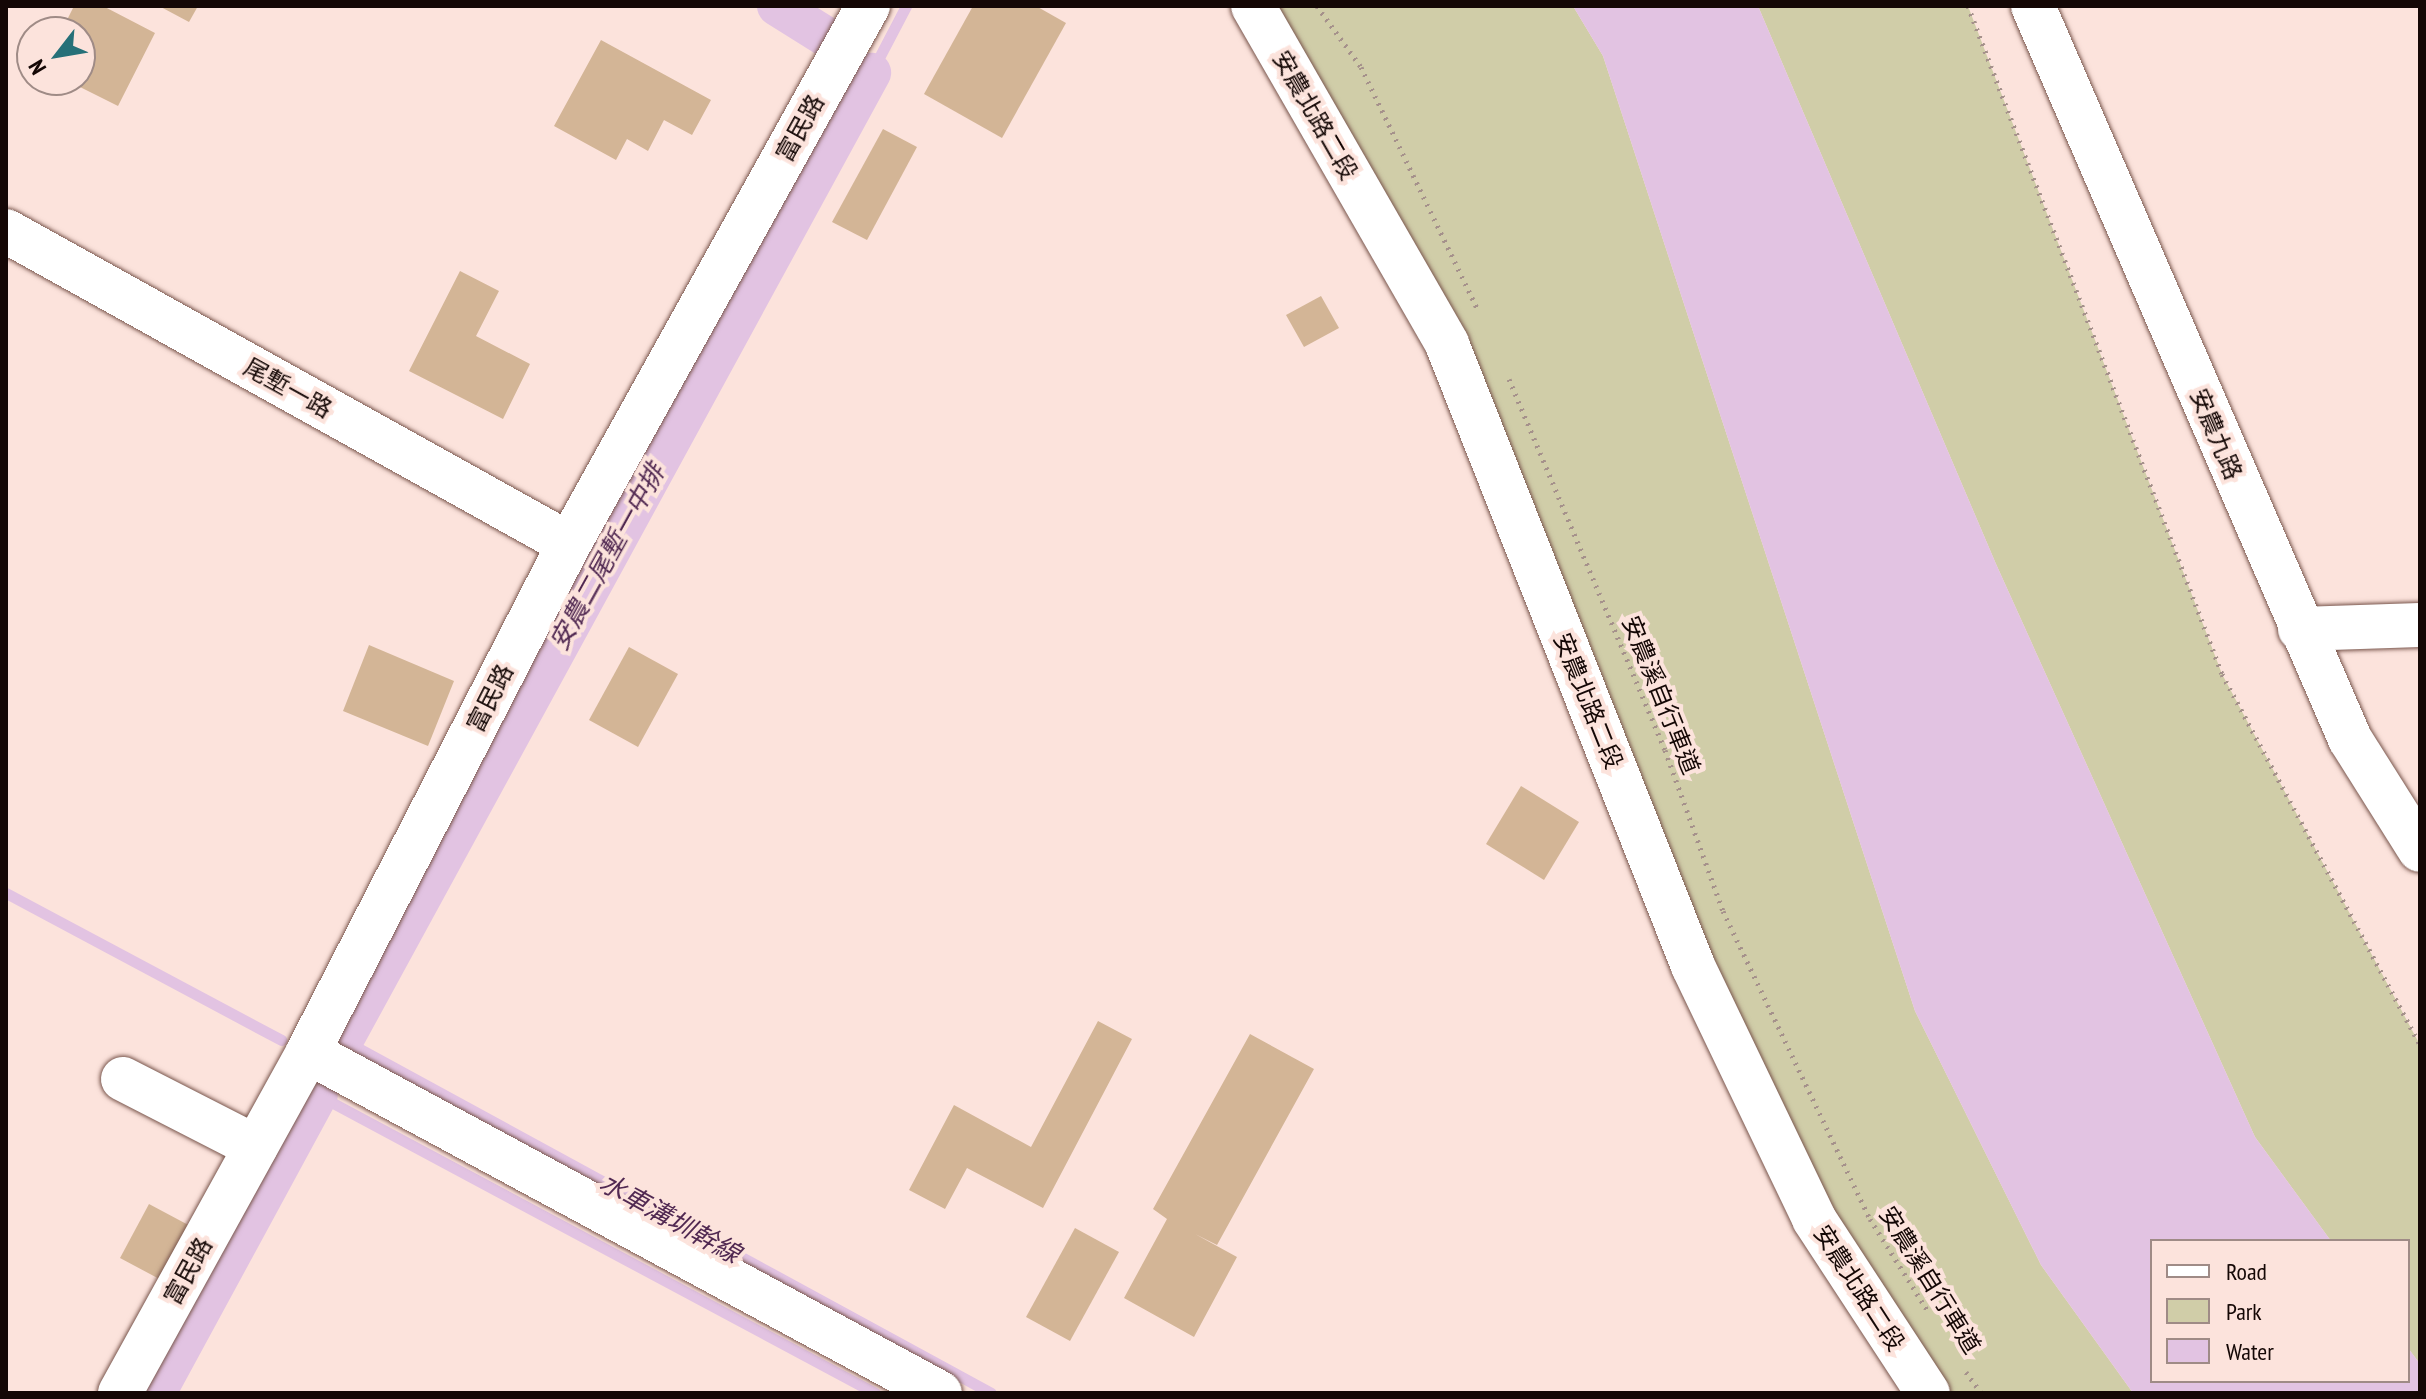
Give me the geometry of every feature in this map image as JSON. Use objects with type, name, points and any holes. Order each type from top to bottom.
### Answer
[{"type":"street","name":"富民路","points":[[120,1393],[308,1052],[569,544],[868,6]]},
{"type":"street","name":"安農北路二段","points":[[1253,6],[1447,344],[1693,966],[1814,1219],[1928,1393]]},
{"type":"street","name":"安農九路","points":[[2033,6],[2350,739],[2420,850]]},
{"type":"street","name":"尾塹一路","points":[[6,231],[569,544]]},
{"type":"street","points":[[2300,629],[2420,625]]},
{"type":"street","points":[[308,1052],[940,1393]]},
{"type":"street","points":[[123,1079],[256,1147]]},
{"type":"path","points":[[1317,6],[1361,67],[1428,197],[1480,313]]},
{"type":"path","points":[[1968,6],[2222,674],[2420,1045]]},
{"type":"path","name":"安農溪自行車道","points":[[1505,371],[1665,750],[1723,911],[1870,1219],[1934,1321]]},
{"type":"path","name":"安農溪自行車道","points":[[1958,1360],[1981,1393]]},
{"type":"green space","points":[[1253,6],[1573,6],[1603,56],[1915,1011],[2041,1265],[2133,1393],[1928,1393],[1814,1219],[1447,344]]},
{"type":"green space","points":[[1758,6],[1968,6],[2222,674],[2420,1045],[2420,1364],[2410,1351],[2410,1239],[2330,1239],[2255,1137],[1996,564]]},
{"type":"water","points":[[1573,6],[1758,6],[1996,564],[2255,1137],[2330,1239],[2150,1239],[2150,1383],[2410,1383],[2410,1351],[2420,1364],[2420,1393],[2133,1393],[2041,1265],[1915,1011],[1603,56]]},
{"type":"building","points":[[74,6],[103,6],[155,33],[118,106],[96,95],[96,16],[69,16]]},
{"type":"building","points":[[159,6],[198,6],[189,22]]},
{"type":"building","points":[[973,6],[1036,6],[1066,23],[1002,138],[924,94]]},
{"type":"building","points":[[601,40],[711,100],[692,135],[664,120],[648,151],[627,139],[616,160],[554,126]]},
{"type":"building","points":[[883,129],[917,147],[867,240],[832,222]]},
{"type":"building","points":[[460,271],[499,291],[476,336],[530,364],[503,419],[409,371]]},
{"type":"building","points":[[1321,296],[1339,328],[1304,347],[1286,315]]},
{"type":"building","points":[[369,645],[454,681],[428,746],[343,711]]},
{"type":"building","points":[[629,647],[678,674],[638,747],[589,720]]},
{"type":"building","points":[[1521,786],[1579,822],[1544,880],[1486,844]]},
{"type":"building","points":[[1098,1021],[1132,1039],[1043,1208],[967,1168],[945,1209],[909,1190],[954,1105],[1031,1147]]},
{"type":"building","points":[[1250,1034],[1314,1069],[1217,1245],[1195,1234],[1237,1257],[1194,1337],[1124,1298],[1167,1219],[1153,1209]]},
{"type":"building","points":[[149,1204],[194,1228],[165,1282],[120,1258]]},
{"type":"building","points":[[1075,1228],[1119,1252],[1070,1341],[1026,1317]]},
{"type":"waterway","name":"安農二尾塹一中排","points":[[777,6],[825,36]]},
{"type":"waterway","points":[[871,73],[906,6]]},
{"type":"waterway","name":"安農二尾塹一中排","points":[[343,1041],[871,73]]},
{"type":"waterway","name":"水車溝圳幹線","points":[[6,893],[281,1040]]},
{"type":"waterway","name":"水車溝圳幹線","points":[[349,1043],[991,1393]]},
{"type":"waterway","points":[[318,1095],[875,1393]]},
{"type":"waterway","points":[[156,1393],[318,1095]]}]
